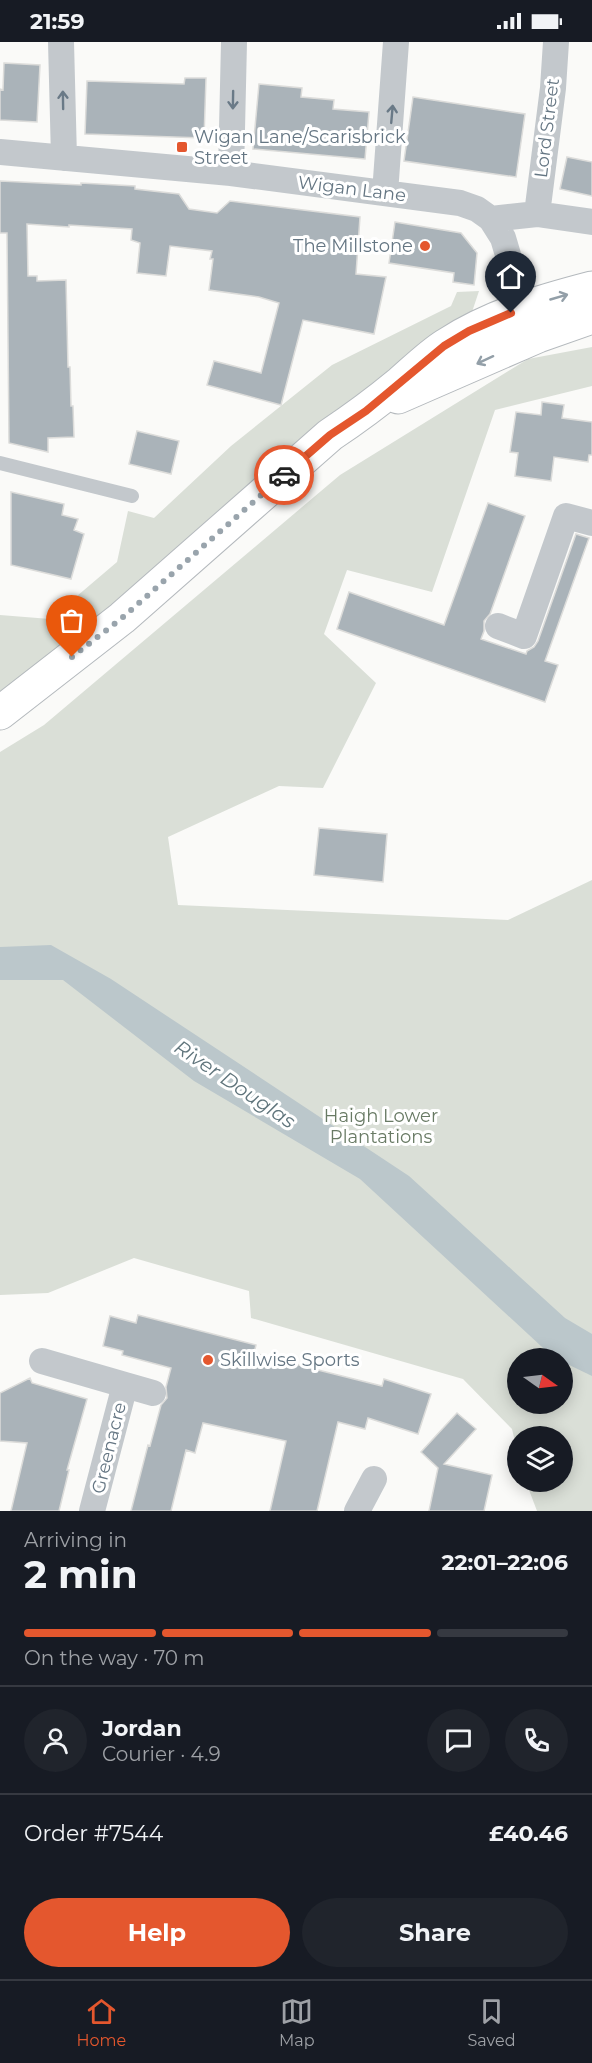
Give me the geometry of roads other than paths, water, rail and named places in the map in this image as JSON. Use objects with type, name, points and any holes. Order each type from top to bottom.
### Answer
[{"type":"highway","points":[[0,713],[122,618],[330,435],[366,411],[592,288]]},
{"type":"highway","points":[[532,322],[592,317]]},
{"type":"street","points":[[61,42],[64,158]]},
{"type":"street","points":[[231,173],[234,42]]},
{"type":"street","points":[[385,193],[396,42]]},
{"type":"street","name":"Lord Street","points":[[537,214],[553,88],[556,42]]},
{"type":"street","name":"Wigan Lane","points":[[0,152],[231,173],[460,203],[477,209],[491,219]]},
{"type":"street","points":[[532,322],[516,282],[503,238],[491,219],[537,214],[592,222]]},
{"type":"street","points":[[498,626],[524,636],[566,516],[592,523]]},
{"type":"street","name":"Greenacre","points":[[42,1361],[153,1393]]},
{"type":"street","name":"Greenacre","points":[[92,1511],[125,1385]]},
{"type":"street","points":[[357,1511],[374,1479]]},
{"type":"lane","points":[[0,463],[132,496]]},
{"type":"water","name":"River Douglas","points":[[51,945],[111,979],[409,1176],[565,1318],[592,1334],[592,1376],[573,1367],[573,1348],[543,1348],[360,1179],[194,1081],[63,980],[0,980],[0,947]]},
{"type":"place","name":"Wigan Lane/Scarisbrick Street","points":[[182,147]]},
{"type":"place","name":"The Millstone","points":[[425,246]]},
{"type":"place","name":"Skillwise Sports","points":[[208,1360]]},
{"type":"park label","name":"Haigh Lower Plantations","points":[[381,1126]]}]
